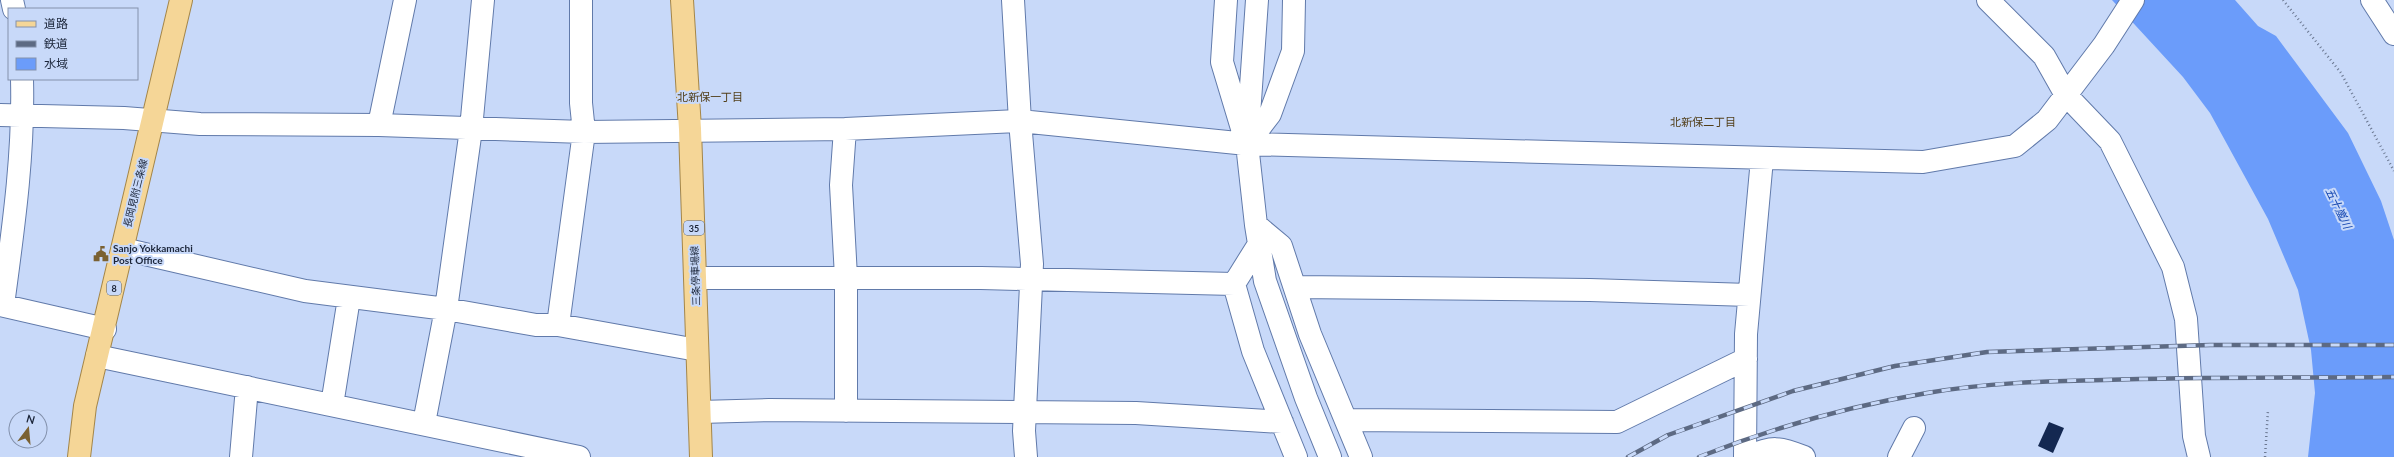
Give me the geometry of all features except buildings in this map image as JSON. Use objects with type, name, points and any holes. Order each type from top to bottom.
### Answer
[{"type":"main road","name":"長岡見附三条線","points":[[79,457],[85,406],[105,329],[132,201],[154,120],[181,0]]},
{"type":"main road","name":"三条停車場線","points":[[682,0],[690,129],[701,457]]},
{"type":"street","points":[[379,125],[405,0]]},
{"type":"street","points":[[424,423],[446,309],[471,129],[483,0]]},
{"type":"street","points":[[558,325],[584,132],[581,103],[581,0]]},
{"type":"street","points":[[1013,0],[1020,121],[1032,280],[1024,431],[1026,457]]},
{"type":"street","points":[[1226,0],[1222,62],[1247,144]]},
{"type":"street","points":[[1256,0],[1247,144],[1257,235],[1265,281],[1306,398],[1330,457]]},
{"type":"street","points":[[1247,144],[1270,114],[1293,51],[1294,0]]},
{"type":"street","points":[[1988,0],[2044,56],[2066,95],[2110,141],[2173,267],[2186,319],[2194,436],[2199,457]]},
{"type":"street","points":[[0,115],[154,120],[200,124],[379,125],[584,132],[690,129],[845,129],[1020,121],[1247,144],[1762,159],[1923,162],[2015,146],[2047,120],[2104,45],[2133,0]]},
{"type":"street","points":[[2372,0],[2394,34]]},
{"type":"street","points":[[22,80],[23,115],[16,209],[1,305],[105,329]]},
{"type":"street","points":[[845,129],[842,185],[846,277],[846,411]]},
{"type":"street","points":[[1762,159],[1749,295],[1746,359],[1747,457],[1768,448],[1785,449],[1804,457]]},
{"type":"street","points":[[1257,235],[1234,284],[1253,351],[1296,457]]},
{"type":"street","points":[[1257,235],[1281,246],[1296,287],[1310,334],[1361,457]]},
{"type":"street","points":[[123,249],[305,291],[349,298],[446,309],[536,326],[558,325],[697,350]]},
{"type":"street","points":[[696,278],[846,277],[1234,284]]},
{"type":"street","points":[[1296,287],[1590,290],[1749,295]]},
{"type":"street","points":[[332,405],[349,298]]},
{"type":"street","points":[[97,356],[424,423],[579,457]]},
{"type":"street","points":[[1346,420],[1617,422],[1746,359]]},
{"type":"street","points":[[241,457],[247,387]]},
{"type":"street","points":[[700,412],[846,411],[1026,414],[1136,413],[1282,422]]},
{"type":"street","points":[[1899,457],[1914,428]]},
{"type":"path","points":[[2283,0],[2341,73],[2394,171]]},
{"type":"path","points":[[2265,457],[2268,410]]},
{"type":"water","name":"五十嵐川","points":[[2112,0],[2235,0],[2258,26],[2276,36],[2348,133],[2381,201],[2394,240],[2394,457],[2308,457],[2315,393],[2311,350],[2298,290],[2268,219],[2210,113],[2183,77]]},
{"type":"railway","points":[[1628,457],[1668,435],[1793,391],[1895,366],[1987,352],[2210,345],[2394,345]]},
{"type":"railway","points":[[1699,457],[1783,427],[1840,411],[1898,398],[1971,387],[2037,382],[2140,379],[2394,377]]},
{"type":"place","name":"Sanjo Yokkamachi Post Office","points":[[101,254]]},
{"type":"district","name":"北新保一丁目","points":[[710,96]]},
{"type":"district","name":"北新保二丁目","points":[[1703,121]]}]
